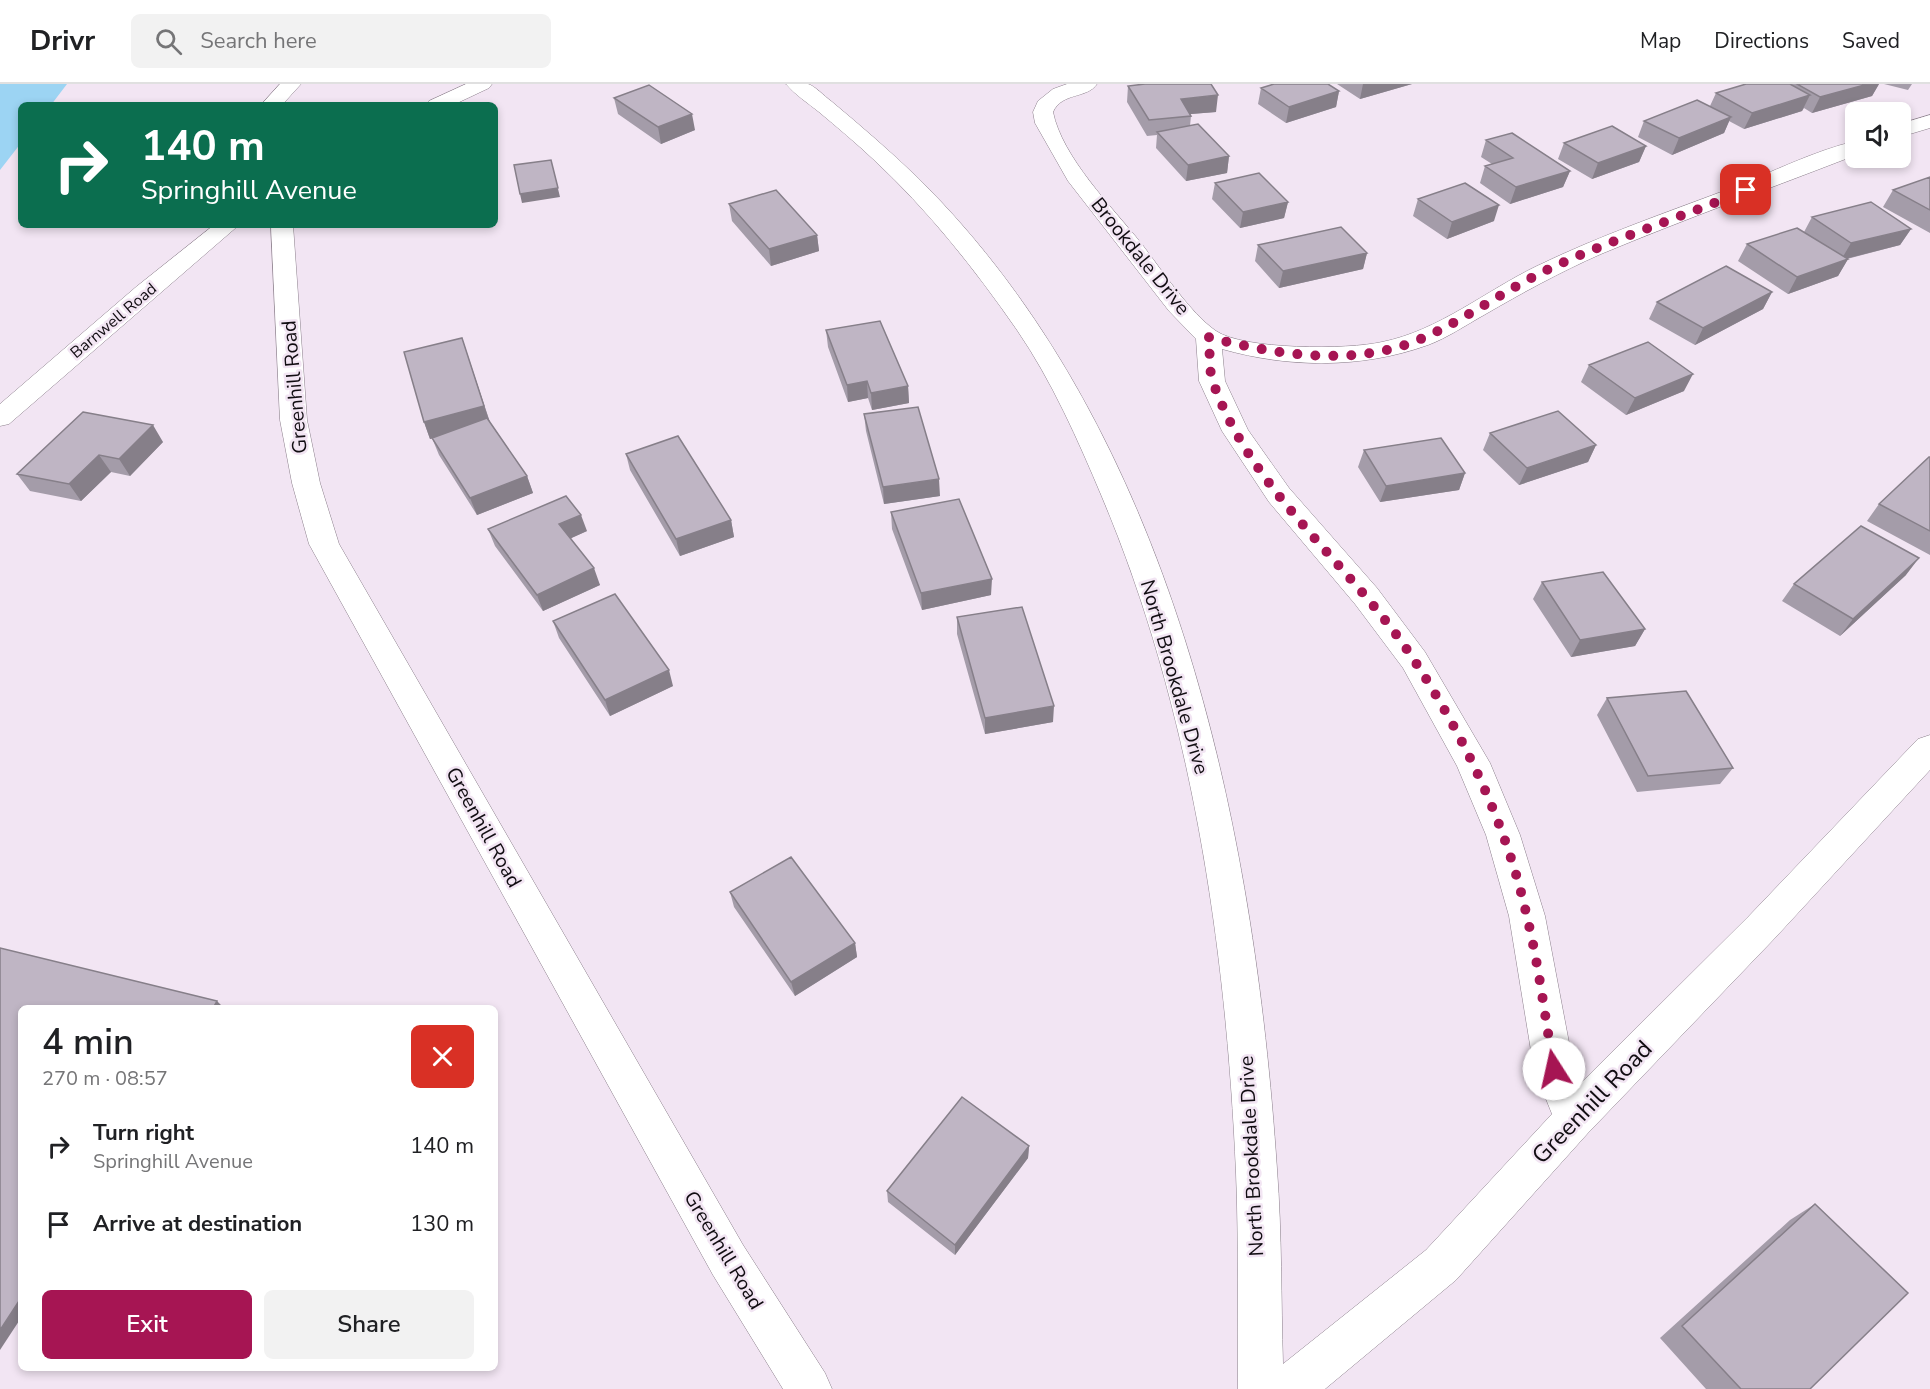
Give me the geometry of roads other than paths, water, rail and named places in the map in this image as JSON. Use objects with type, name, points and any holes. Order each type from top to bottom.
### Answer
[{"type":"street","points":[[274,102],[291,84]]},
{"type":"street","points":[[443,102],[482,84]]},
{"type":"street","name":"North Brookdale Drive","points":[[796,84],[844,121],[904,175],[961,238],[1016,311],[1068,396],[1118,497],[1162,616],[1201,759],[1233,932],[1255,1145],[1261,1389]]},
{"type":"street","name":"Brookdale Drive","points":[[1087,84],[1060,93],[1048,102],[1043,112],[1045,123],[1076,176],[1178,306],[1208,337]]},
{"type":"street","points":[[1911,127],[1930,121]]},
{"type":"street","points":[[1574,1119],[1554,1069],[1527,916],[1503,836],[1473,763],[1414,660],[1366,596],[1279,495],[1235,431],[1212,381],[1208,337],[1251,349],[1308,355],[1342,355],[1384,350],[1421,339],[1545,271],[1594,249],[1845,151]]},
{"type":"street","name":"Barnwell Road","points":[[0,418],[144,292],[224,228]]},
{"type":"street","name":"Greenhill Road","points":[[282,228],[289,379],[299,458],[324,544],[728,1260],[809,1389]]},
{"type":"street","name":"Greenhill Road","points":[[1289,1389],[1441,1265],[1574,1119],[1761,928],[1930,748]]},
{"type":"water","points":[[0,84],[67,84],[53,102],[18,102],[18,147],[0,170]]}]
